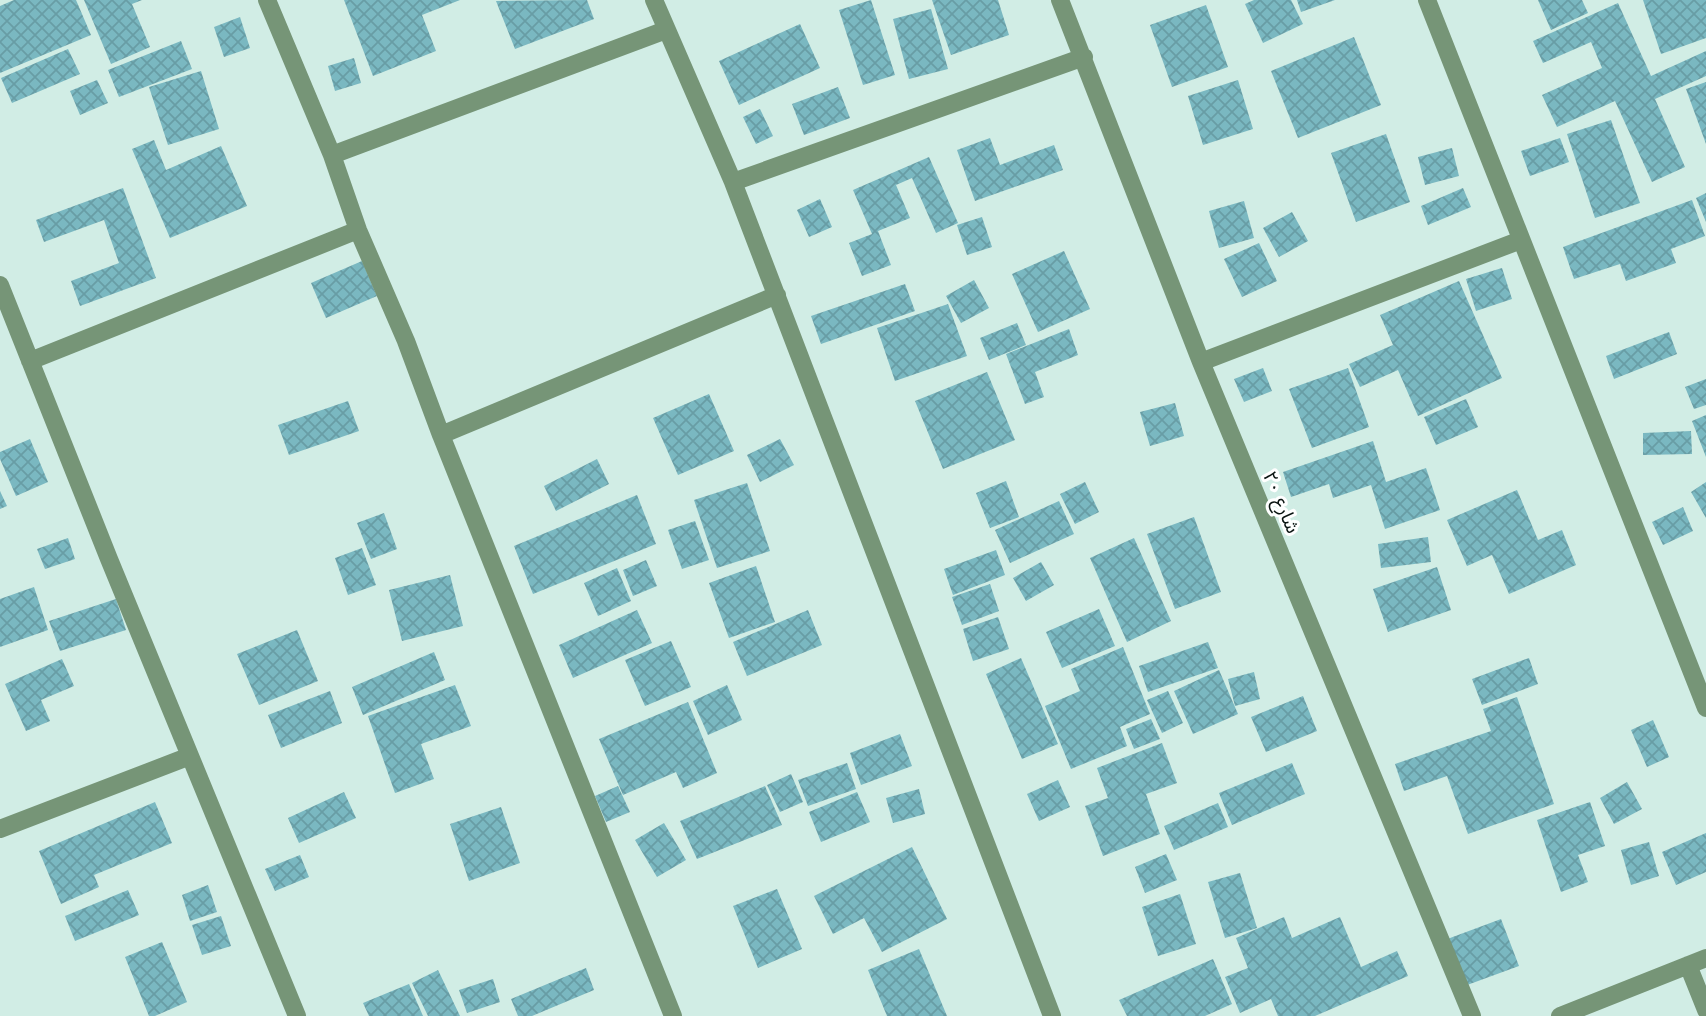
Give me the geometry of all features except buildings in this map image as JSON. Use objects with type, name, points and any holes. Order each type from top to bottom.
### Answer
[{"type":"street","points":[[267,0],[332,155],[358,230],[406,341],[673,1016]]},
{"type":"street","points":[[654,0],[733,182],[1052,1016]]},
{"type":"street","name":"شارع ٢٠","points":[[1060,0],[1201,362],[1472,1016]]},
{"type":"street","points":[[1427,0],[1706,708]]},
{"type":"street","points":[[332,155],[666,30]]},
{"type":"street","points":[[733,182],[1084,57]]},
{"type":"street","points":[[30,361],[358,230]]},
{"type":"street","points":[[1201,362],[1521,240]]},
{"type":"street","points":[[0,285],[297,1016]]},
{"type":"street","points":[[441,435],[777,295]]},
{"type":"street","points":[[0,828],[190,756]]},
{"type":"street","points":[[1560,1016],[1706,958]]},
{"type":"street","points":[[1688,965],[1706,1010]]}]
